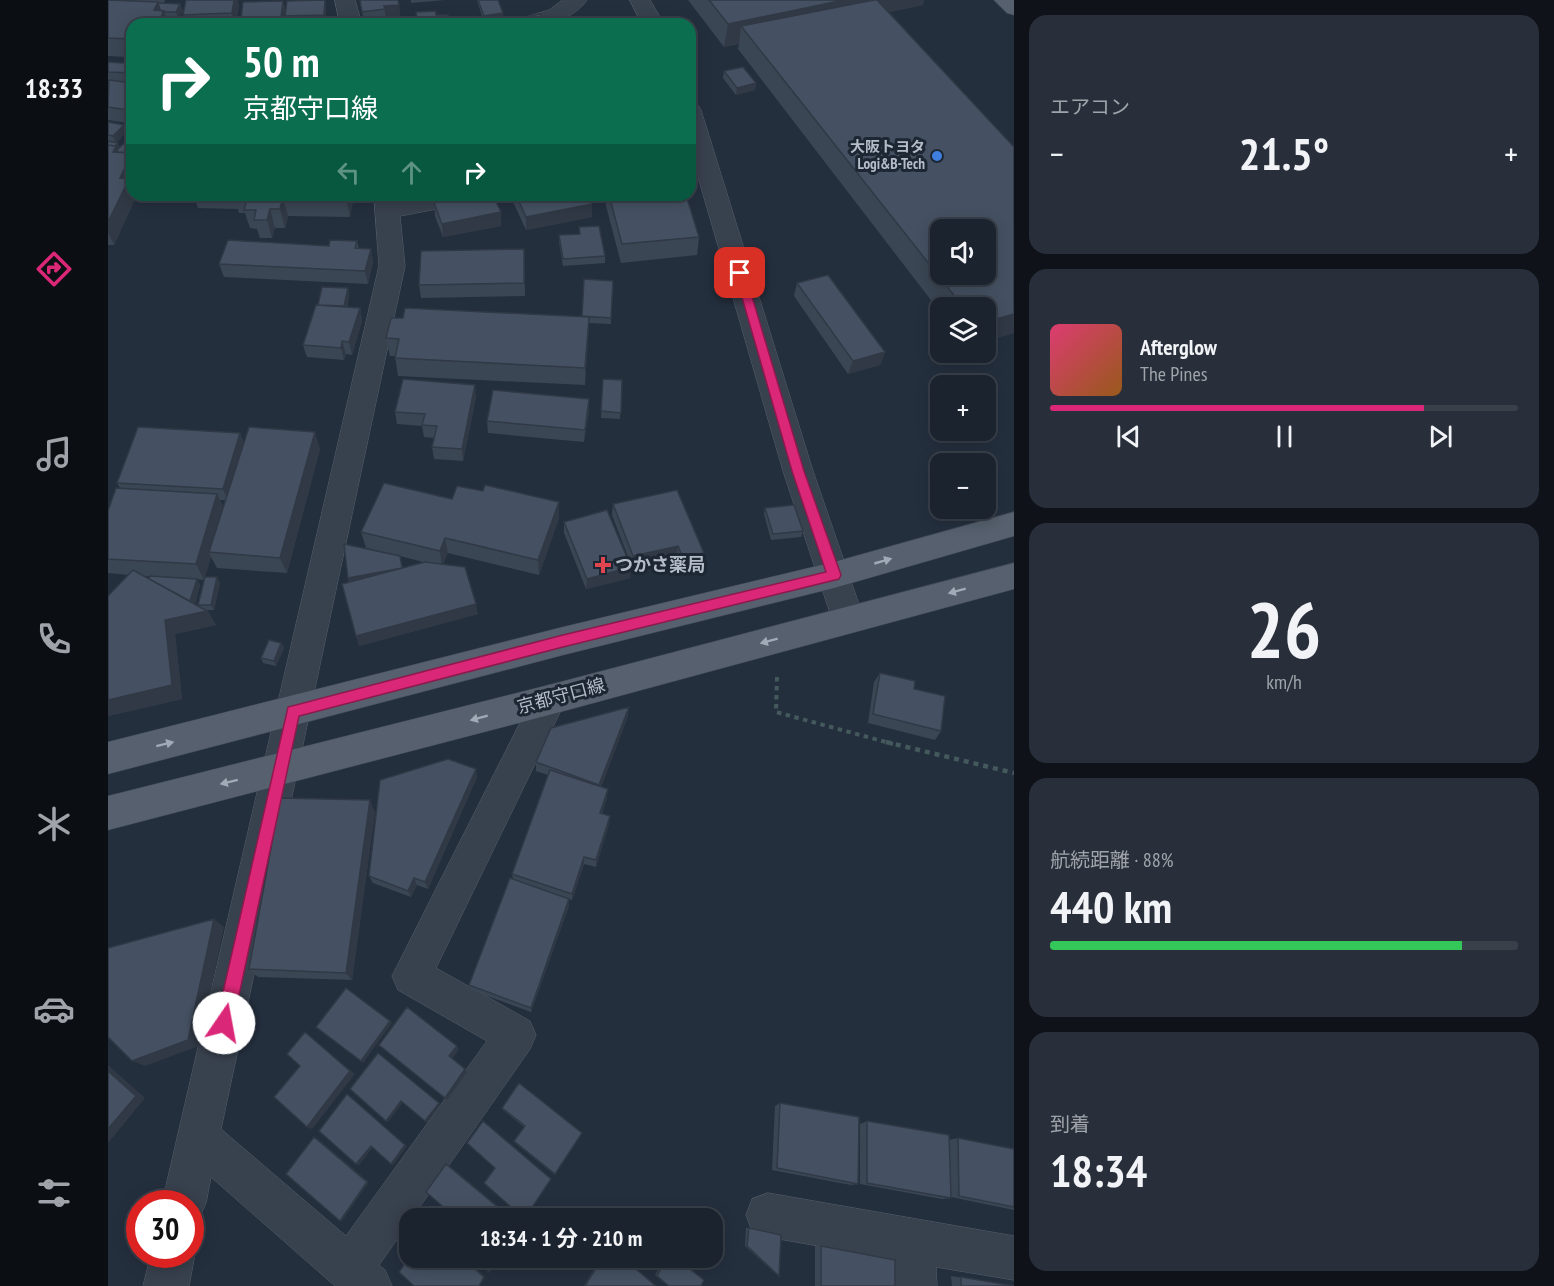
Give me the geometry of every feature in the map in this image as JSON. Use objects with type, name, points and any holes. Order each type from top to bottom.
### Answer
[{"type":"main road","points":[[1004,0],[1014,9]]},
{"type":"main road","points":[[108,758],[563,641],[834,575],[1014,524]]},
{"type":"main road","name":"京都守口線","points":[[108,813],[549,700],[1014,576]]},
{"type":"street","points":[[345,0],[350,18]]},
{"type":"street","points":[[544,18],[556,14],[578,0]]},
{"type":"street","points":[[640,0],[650,18]]},
{"type":"street","points":[[696,145],[699,163],[848,619]]},
{"type":"street","points":[[187,1190],[392,266],[387,202]]},
{"type":"street","points":[[199,1138],[359,1277],[516,1035],[412,976],[549,700]]},
{"type":"street","points":[[768,1215],[1014,1258]]},
{"type":"street","points":[[913,1240],[914,1286]]},
{"type":"street","points":[[166,1286],[170,1268]]},
{"type":"path","points":[[782,637],[776,681],[776,712],[849,733],[1014,773]]},
{"type":"building","points":[[108,0],[158,2],[154,10],[164,11],[160,18],[126,18],[126,39],[108,38]]},
{"type":"building","points":[[186,0],[234,0],[232,13],[183,15]]},
{"type":"building","points":[[325,0],[324,15],[285,16],[287,1]]},
{"type":"building","points":[[360,0],[398,0],[399,5],[384,6],[385,9],[362,12]]},
{"type":"building","points":[[478,0],[498,0],[503,13],[484,16]]},
{"type":"building","points":[[709,0],[844,0],[728,24]]},
{"type":"building","points":[[877,0],[1014,147],[1014,314],[996,319],[996,297],[955,297],[946,285],[996,285],[996,219],[930,219],[930,265],[741,26]]},
{"type":"building","points":[[283,1],[281,17],[241,18],[243,2]]},
{"type":"building","points":[[158,3],[180,4],[176,12],[163,12]]},
{"type":"building","points":[[436,11],[436,15],[448,15],[448,18],[416,18],[416,12]]},
{"type":"building","points":[[540,14],[542,18],[520,18]]},
{"type":"building","points":[[126,58],[126,73],[108,72],[108,62],[123,63]]},
{"type":"building","points":[[743,67],[756,83],[737,88],[724,71]]},
{"type":"building","points":[[109,80],[126,82],[126,110],[108,107]]},
{"type":"building","points":[[108,122],[124,125],[113,136],[108,135]]},
{"type":"building","points":[[108,141],[118,143],[115,146],[108,145]]},
{"type":"building","points":[[123,144],[126,145],[126,153],[117,150]]},
{"type":"building","points":[[108,145],[116,146],[113,152],[126,153],[126,166],[120,178],[126,179],[126,185],[108,222]]},
{"type":"building","points":[[246,201],[282,201],[280,209],[270,209],[267,220],[254,220],[256,210],[244,210]]},
{"type":"building","points":[[496,201],[501,212],[442,224],[434,203]]},
{"type":"building","points":[[519,201],[591,201],[592,204],[526,217]]},
{"type":"building","points":[[611,201],[688,201],[699,237],[622,244]]},
{"type":"building","points":[[599,226],[605,256],[563,259],[559,235],[580,234],[579,227]]},
{"type":"building","points":[[228,240],[329,246],[330,240],[357,241],[355,248],[371,249],[365,271],[219,264]]},
{"type":"building","points":[[524,249],[524,283],[419,285],[421,251]]},
{"type":"building","points":[[828,275],[885,352],[853,361],[797,283]]},
{"type":"building","points":[[584,279],[613,281],[611,318],[582,316]]},
{"type":"building","points":[[322,287],[348,288],[344,306],[318,305]]},
{"type":"building","points":[[316,305],[360,308],[349,342],[342,341],[341,348],[303,345]]},
{"type":"building","points":[[405,308],[589,317],[585,368],[395,358],[399,339],[386,338],[391,318],[403,318]]},
{"type":"building","points":[[403,379],[475,385],[462,449],[432,447],[437,426],[422,425],[425,414],[395,412]]},
{"type":"building","points":[[603,379],[622,380],[621,413],[601,411]]},
{"type":"building","points":[[493,390],[589,399],[585,430],[487,421]]},
{"type":"building","points":[[138,427],[240,433],[223,489],[117,483]]},
{"type":"building","points":[[249,427],[315,432],[280,558],[209,552]]},
{"type":"building","points":[[384,483],[452,499],[457,486],[483,491],[485,485],[559,502],[538,560],[445,538],[440,551],[361,532]]},
{"type":"building","points":[[116,488],[217,494],[196,564],[108,559],[108,511]]},
{"type":"building","points":[[677,490],[704,553],[683,558],[678,546],[633,556],[613,504]]},
{"type":"building","points":[[794,505],[803,531],[773,534],[765,508]]},
{"type":"building","points":[[607,510],[631,567],[587,579],[564,522]]},
{"type":"building","points":[[344,544],[400,556],[402,568],[348,578]]},
{"type":"building","points":[[425,562],[465,567],[476,604],[356,636],[342,584]]},
{"type":"building","points":[[133,570],[207,611],[165,620],[172,685],[108,700],[108,596]]},
{"type":"building","points":[[150,576],[197,579],[190,601],[149,579]]},
{"type":"building","points":[[205,577],[217,577],[211,605],[198,605]]},
{"type":"building","points":[[269,640],[281,643],[274,661],[261,658]]},
{"type":"building","points":[[880,673],[915,681],[914,689],[945,696],[941,731],[873,714]]},
{"type":"building","points":[[629,707],[599,785],[536,762],[551,728]]},
{"type":"building","points":[[448,759],[476,769],[425,882],[414,878],[408,891],[369,876],[380,780]]},
{"type":"building","points":[[550,770],[608,789],[600,813],[610,816],[596,860],[584,857],[572,894],[512,874]]},
{"type":"building","points":[[280,798],[370,800],[346,973],[249,969]]},
{"type":"building","points":[[510,878],[569,899],[531,1008],[469,985]]},
{"type":"building","points":[[214,919],[188,1040],[132,1061],[108,1037],[108,948]]},
{"type":"building","points":[[346,988],[390,1021],[361,1061],[316,1027]]},
{"type":"building","points":[[407,1007],[457,1046],[449,1056],[465,1069],[445,1098],[379,1045]]},
{"type":"building","points":[[305,1032],[350,1071],[307,1127],[274,1097],[300,1066],[287,1054]]},
{"type":"building","points":[[378,1053],[439,1103],[425,1121],[401,1101],[386,1121],[350,1089]]},
{"type":"building","points":[[108,1071],[136,1096],[108,1129]]},
{"type":"building","points":[[519,1083],[582,1133],[555,1174],[514,1141],[525,1126],[502,1108]]},
{"type":"building","points":[[347,1094],[405,1145],[391,1164],[371,1146],[356,1164],[319,1131]]},
{"type":"building","points":[[780,1103],[859,1117],[858,1184],[777,1168]]},
{"type":"building","points":[[483,1121],[551,1179],[532,1208],[512,1208],[484,1183],[495,1168],[467,1143]]},
{"type":"building","points":[[867,1121],[949,1135],[951,1198],[867,1183]]},
{"type":"building","points":[[314,1137],[367,1182],[340,1221],[286,1174]]},
{"type":"building","points":[[958,1138],[1014,1149],[1014,1207],[959,1196]]},
{"type":"building","points":[[446,1164],[499,1208],[444,1208],[426,1192]]},
{"type":"building","points":[[749,1228],[781,1235],[779,1276],[747,1246]]},
{"type":"building","points":[[821,1246],[895,1260],[895,1286],[821,1286]]},
{"type":"building","points":[[402,1268],[474,1268],[484,1277],[479,1286],[414,1286],[399,1272]]},
{"type":"building","points":[[596,1268],[635,1268],[656,1286],[585,1286]]},
{"type":"building","points":[[661,1268],[689,1268],[704,1280],[701,1286],[669,1286],[657,1276]]},
{"type":"building","points":[[961,1277],[1014,1286],[961,1286]]},
{"type":"place","name":"大阪トヨタ Logi&B-Tech","points":[[937,156]]},
{"type":"place","name":"つかさ薬局","points":[[603,565]]},
{"type":"route","points":[[224,1023],[293,711],[563,641],[834,575],[798,471],[740,273]]}]
